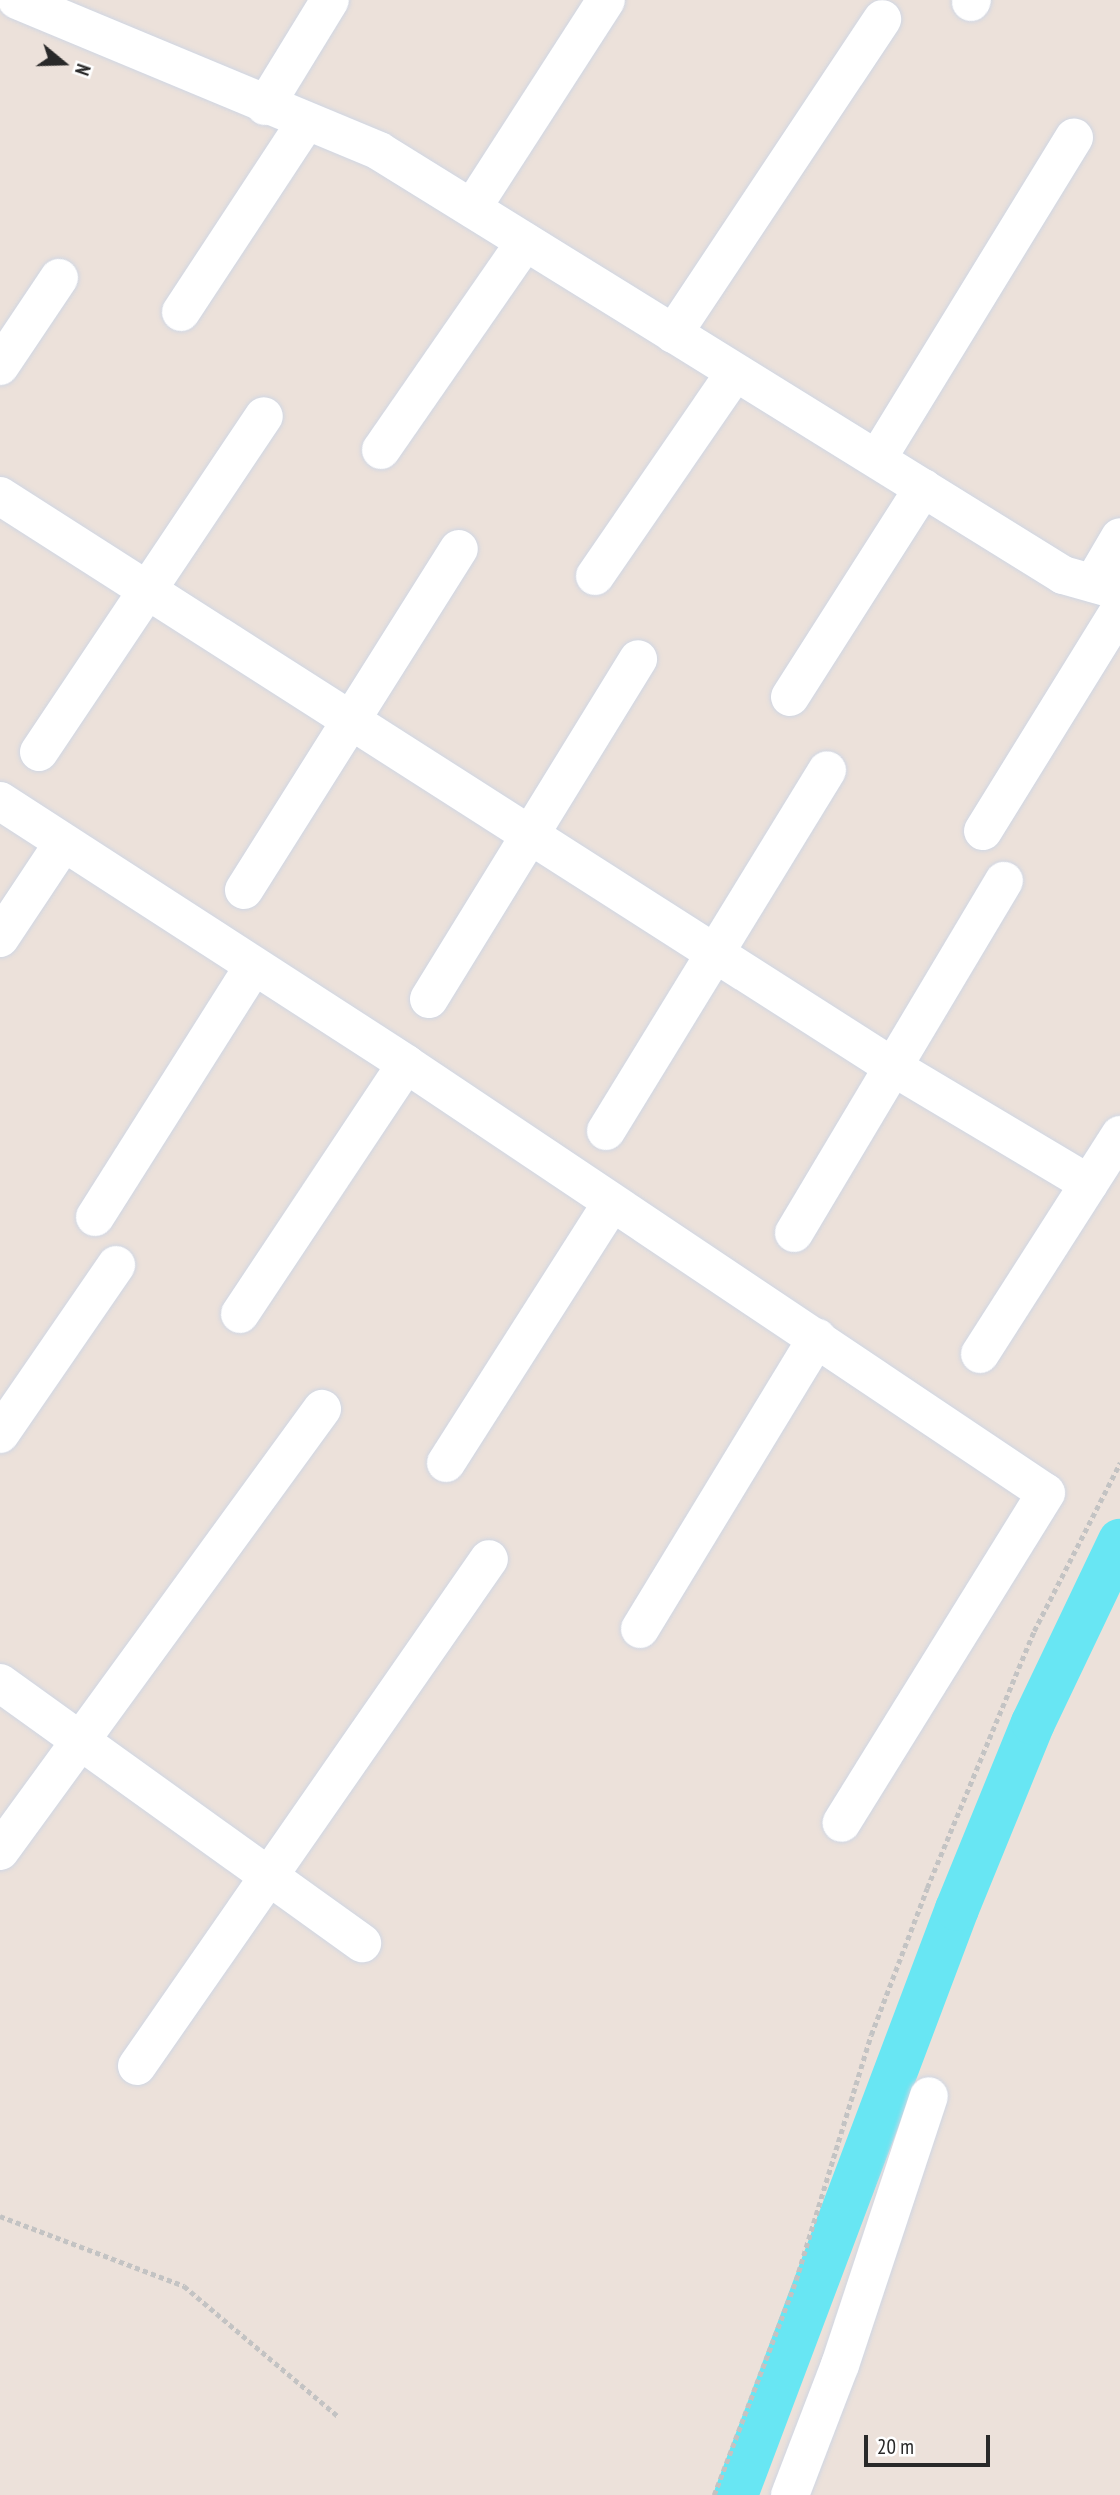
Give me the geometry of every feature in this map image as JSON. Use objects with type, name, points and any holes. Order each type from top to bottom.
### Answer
[{"type":"street","points":[[265,106],[330,0]]},
{"type":"street","points":[[472,208],[606,0]]},
{"type":"street","points":[[26,2],[305,123],[379,151],[1063,575],[1107,587],[1120,537]]},
{"type":"street","points":[[673,334],[882,19]]},
{"type":"street","points":[[181,312],[305,123]]},
{"type":"street","points":[[877,459],[1074,138]]},
{"type":"street","points":[[381,450],[525,242]]},
{"type":"street","points":[[0,366],[59,278]]},
{"type":"street","points":[[595,576],[735,372]]},
{"type":"street","points":[[39,752],[264,416]]},
{"type":"street","points":[[790,697],[923,488]]},
{"type":"street","points":[[0,496],[893,1067],[1089,1184]]},
{"type":"street","points":[[244,890],[459,549]]},
{"type":"street","points":[[984,831],[1120,609]]},
{"type":"street","points":[[429,999],[638,659]]},
{"type":"street","points":[[606,1130],[827,770]]},
{"type":"street","points":[[0,801],[406,1064],[611,1204],[817,1338],[1046,1493],[841,1823]]},
{"type":"street","points":[[0,938],[63,843]]},
{"type":"street","points":[[794,1233],[1004,881]]},
{"type":"street","points":[[95,1217],[253,967]]},
{"type":"street","points":[[240,1314],[406,1064]]},
{"type":"street","points":[[980,1354],[1120,1135]]},
{"type":"street","points":[[446,1463],[611,1204]]},
{"type":"street","points":[[0,1434],[116,1265]]},
{"type":"street","points":[[640,1629],[817,1338]]},
{"type":"street","points":[[0,1851],[322,1409]]},
{"type":"street","points":[[137,2066],[489,1559]]},
{"type":"street","points":[[0,1683],[362,1943]]},
{"type":"street","points":[[790,2495],[840,2365],[929,2096]]},
{"type":"path","points":[[713,2495],[796,2280],[871,2035],[927,1888],[1034,1631],[1120,1463]]},
{"type":"path","points":[[0,2216],[184,2286],[338,2416]]},
{"type":"waterway","points":[[736,2495],[957,1909],[1033,1723],[1120,1541]]}]
